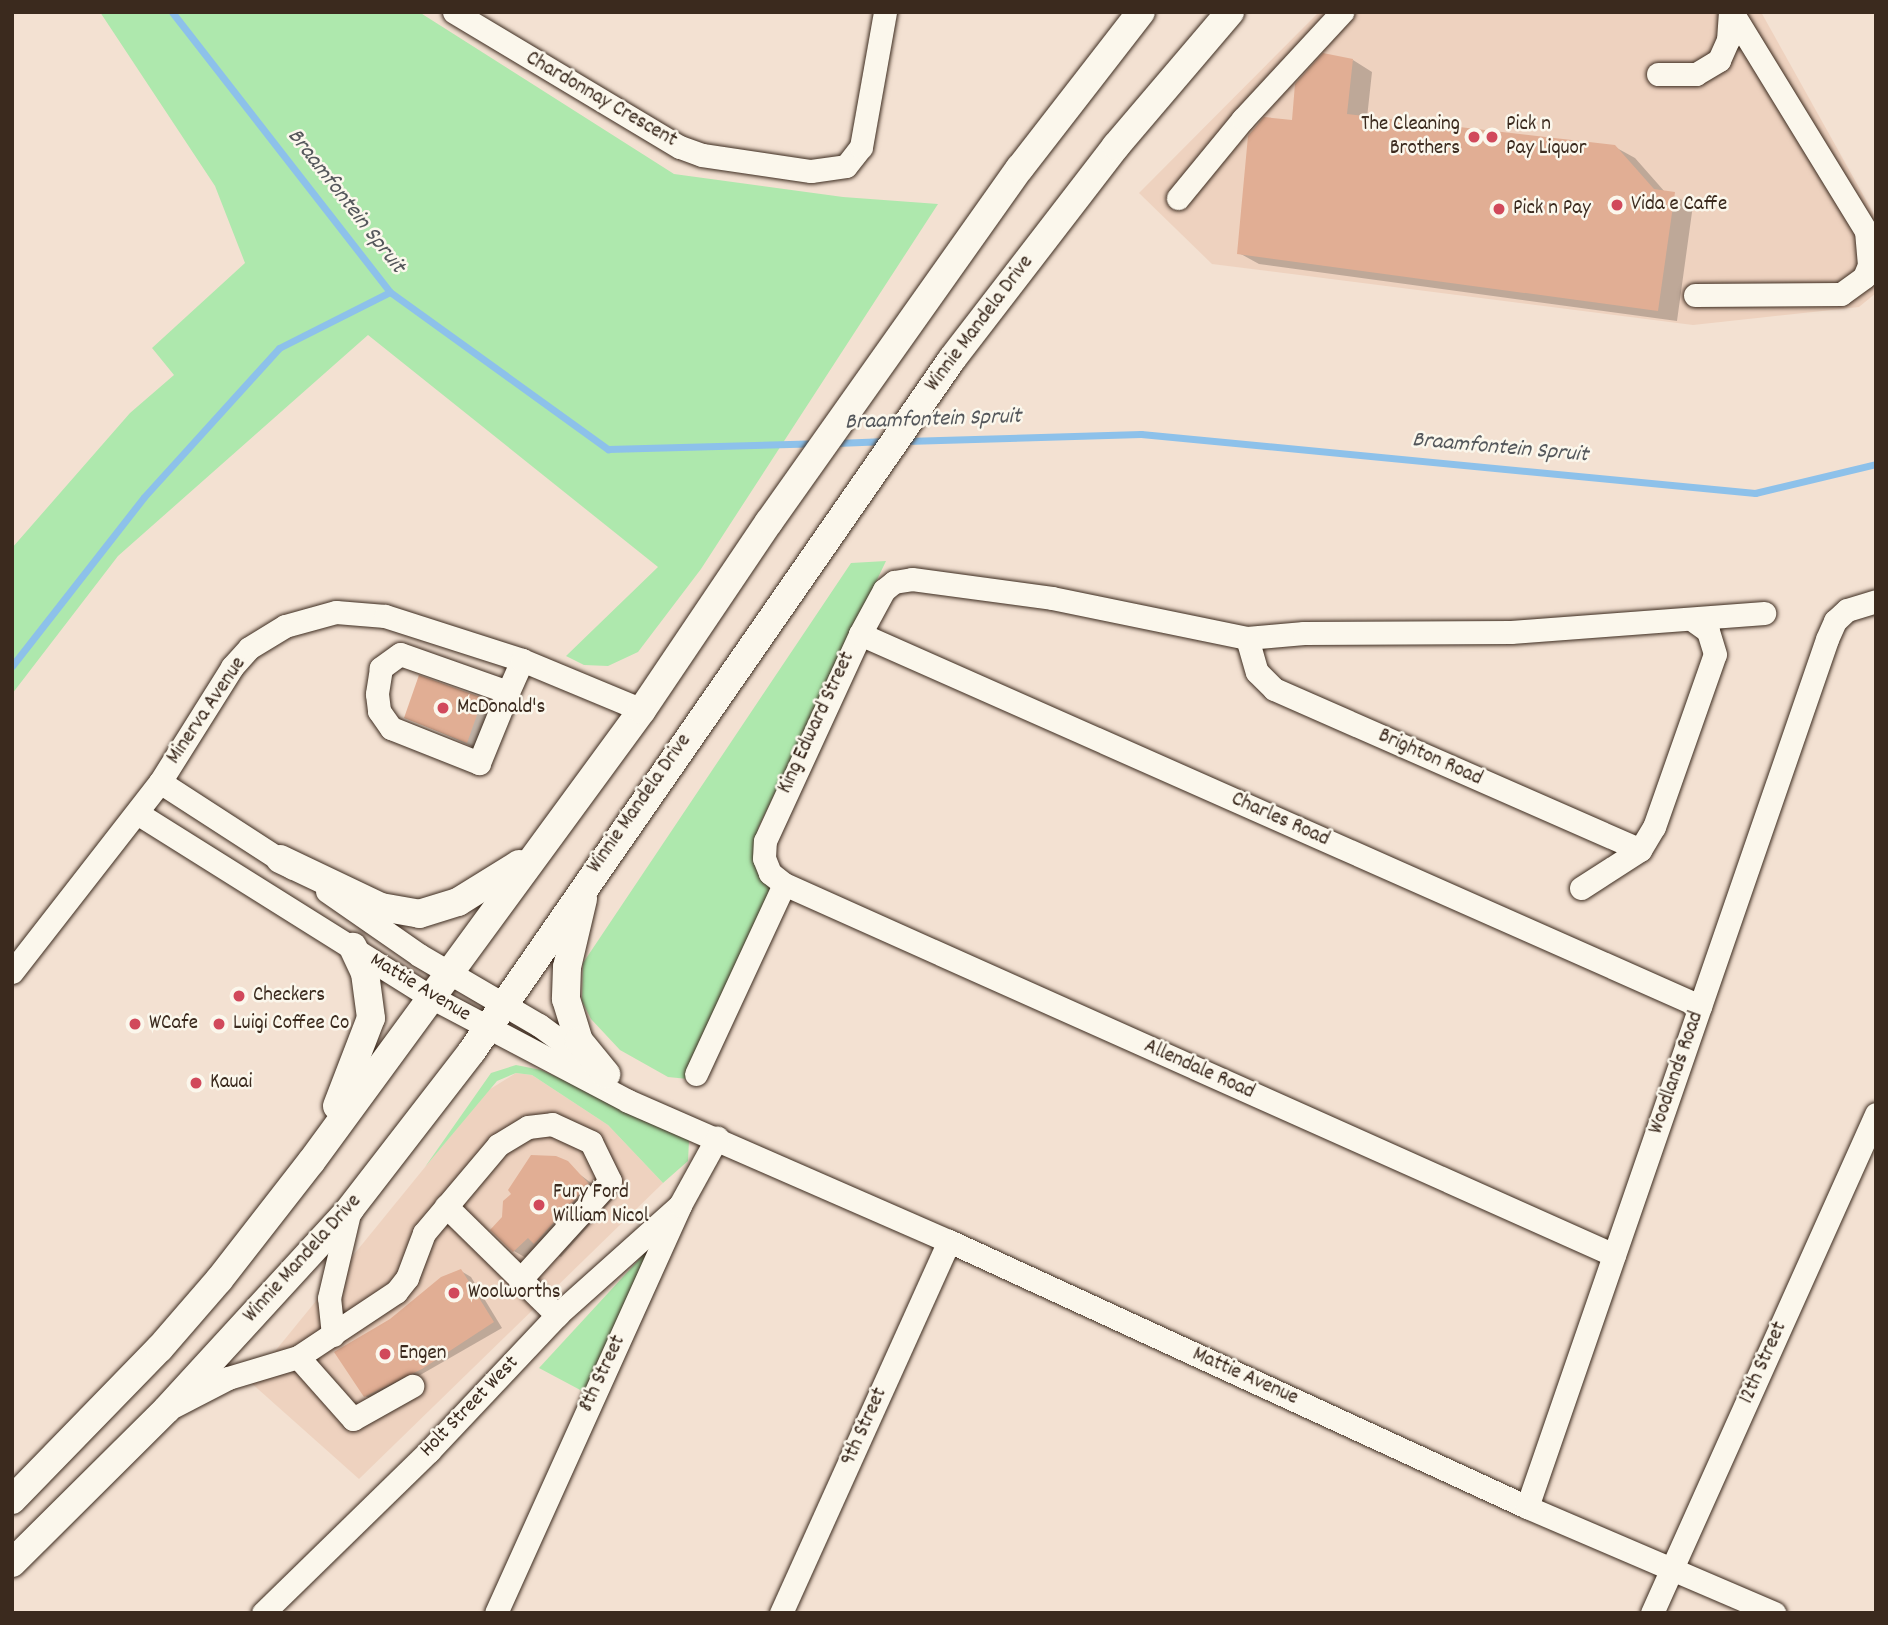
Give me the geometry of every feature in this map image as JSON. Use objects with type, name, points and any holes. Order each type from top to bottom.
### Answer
[{"type":"main road","points":[[12,1500],[160,1348],[265,1221],[642,710],[769,522],[864,393],[1020,168],[1141,12]]},
{"type":"main road","name":"Winnie Mandela Drive","points":[[12,1563],[167,1409],[350,1209],[487,1029],[587,879],[952,359],[1116,146],[1230,12]]},
{"type":"main road","points":[[280,859],[382,907],[419,914],[458,902],[538,852]]},
{"type":"main road","points":[[587,879],[567,967],[566,999],[579,1041],[606,1074]]},
{"type":"main road","points":[[265,1221],[342,1098],[371,1018],[365,973],[353,947]]},
{"type":"street","name":"Chardonnay Crescent","points":[[454,12],[680,147],[702,155],[811,171],[846,166],[861,147],[885,12]]},
{"type":"street","points":[[1178,198],[1243,119],[1342,12]]},
{"type":"street","points":[[1658,74],[1696,74],[1719,60],[1728,40],[1731,12]]},
{"type":"street","points":[[1695,295],[1841,294],[1864,277],[1868,265],[1866,231],[1731,12]]},
{"type":"street","name":"King Edward Street","points":[[784,884],[770,873],[764,858],[769,824],[860,634],[887,585],[912,579],[1052,597],[1247,638]]},
{"type":"street","name":"Woodlands Road","points":[[1527,1507],[1827,639],[1835,621],[1847,610],[1876,601]]},
{"type":"street","name":"Minerva Avenue","points":[[12,972],[160,782],[241,657],[285,626],[311,616],[336,612],[385,616],[522,660],[642,710]]},
{"type":"street","points":[[1247,638],[1304,633],[1478,634],[1764,613]]},
{"type":"street","points":[[1581,888],[1640,850],[1654,827],[1711,672],[1714,643],[1709,631],[1693,620]]},
{"type":"street","name":"Charles Road","points":[[860,634],[1700,1006]]},
{"type":"street","name":"Brighton Road","points":[[1247,638],[1257,672],[1274,689],[1640,850]]},
{"type":"street","points":[[508,692],[400,654],[381,668],[377,694],[379,711],[391,728],[479,763],[522,660]]},
{"type":"street","name":"Mattie Avenue","points":[[160,782],[447,972],[503,1004],[606,1074],[717,1139]]},
{"type":"street","name":"Mattie Avenue","points":[[137,813],[429,996],[487,1029],[628,1101],[949,1241],[1527,1507],[1673,1566],[1774,1613]]},
{"type":"street","points":[[696,1074],[784,884]]},
{"type":"street","name":"Allendale Road","points":[[784,884],[1614,1255]]},
{"type":"street","name":"12th Street","points":[[1652,1613],[1876,1114]]},
{"type":"street","points":[[167,1409],[228,1378],[298,1357],[396,1292],[407,1278],[424,1233],[498,1145],[528,1127],[552,1124],[591,1142],[610,1174],[608,1188],[520,1280]]},
{"type":"street","name":"8th Street","points":[[496,1613],[680,1206],[717,1139]]},
{"type":"street","points":[[446,1206],[557,1315]]},
{"type":"street","name":"Holt Street West","points":[[263,1613],[429,1451],[557,1315],[680,1206]]},
{"type":"street","points":[[333,1335],[329,1298],[350,1209]]},
{"type":"street","name":"9th Street","points":[[781,1613],[949,1241]]},
{"type":"street","points":[[298,1357],[353,1419],[412,1386]]},
{"type":"shaded area","points":[[1319,12],[1761,12],[1876,218],[1876,293],[1859,307],[1693,325],[1212,264],[1139,193]]},
{"type":"shaded area","points":[[516,1073],[532,1075],[608,1125],[663,1183],[359,1479],[250,1382],[487,1091]]},
{"type":"green space","points":[[100,12],[419,12],[674,174],[843,197],[938,204],[701,569],[638,652],[608,666],[584,665],[566,656],[658,567],[368,335],[118,556],[12,694],[12,548],[130,413],[174,375],[152,348],[245,263],[215,186]]},
{"type":"green space","points":[[886,561],[758,828],[757,853],[775,898],[688,1079],[668,1077],[620,1050],[591,1019],[582,1001],[583,963],[851,563]]},
{"type":"green space","points":[[516,1065],[541,1070],[680,1131],[689,1141],[688,1161],[663,1183],[608,1125],[532,1075],[516,1073],[497,1081],[425,1167],[491,1073]]},
{"type":"green space","points":[[656,1241],[584,1392],[539,1368]]},
{"type":"building","points":[[1323,53],[1353,59],[1347,114],[1615,145],[1654,189],[1675,192],[1658,311],[1237,254],[1248,136],[1264,117],[1292,120],[1295,84]]},
{"type":"building","name":"McDonald's","points":[[419,675],[483,698],[467,743],[404,718]]},
{"type":"building","name":"Fury Ford William Nicol","points":[[531,1155],[556,1156],[568,1161],[589,1184],[534,1244],[528,1238],[513,1252],[490,1230],[502,1217],[503,1201],[511,1194],[508,1190]]},
{"type":"building","points":[[461,1269],[494,1322],[422,1369],[364,1397],[334,1352],[390,1319],[441,1277]]},
{"type":"waterway","name":"Braamfontein Spruit","points":[[172,12],[390,292],[608,449],[817,443]]},
{"type":"waterway","points":[[12,666],[144,497],[279,348],[390,292]]},
{"type":"waterway","name":"Braamfontein Spruit","points":[[906,441],[1141,434],[1755,493],[1876,464]]},
{"type":"waterway","name":"Braamfontein Spruit","points":[[836,443],[887,441]]},
{"type":"place","name":"The Cleaning Brothers","points":[[1474,137]]},
{"type":"place","name":"Pick n Pay Liquor","points":[[1492,137]]},
{"type":"place","name":"Vida e Caffe","points":[[1617,205]]},
{"type":"place","name":"Pick n Pay","points":[[1499,209]]},
{"type":"place","name":"McDonald's","points":[[443,708]]},
{"type":"place","name":"Checkers","points":[[239,996]]},
{"type":"place","name":"WCafe","points":[[135,1024]]},
{"type":"place","name":"Luigi Coffee Co","points":[[219,1024]]},
{"type":"place","name":"Kauai","points":[[196,1083]]},
{"type":"place","name":"Fury Ford William Nicol","points":[[539,1205]]},
{"type":"place","name":"Woolworths","points":[[454,1293]]},
{"type":"place","name":"Engen","points":[[385,1354]]}]
